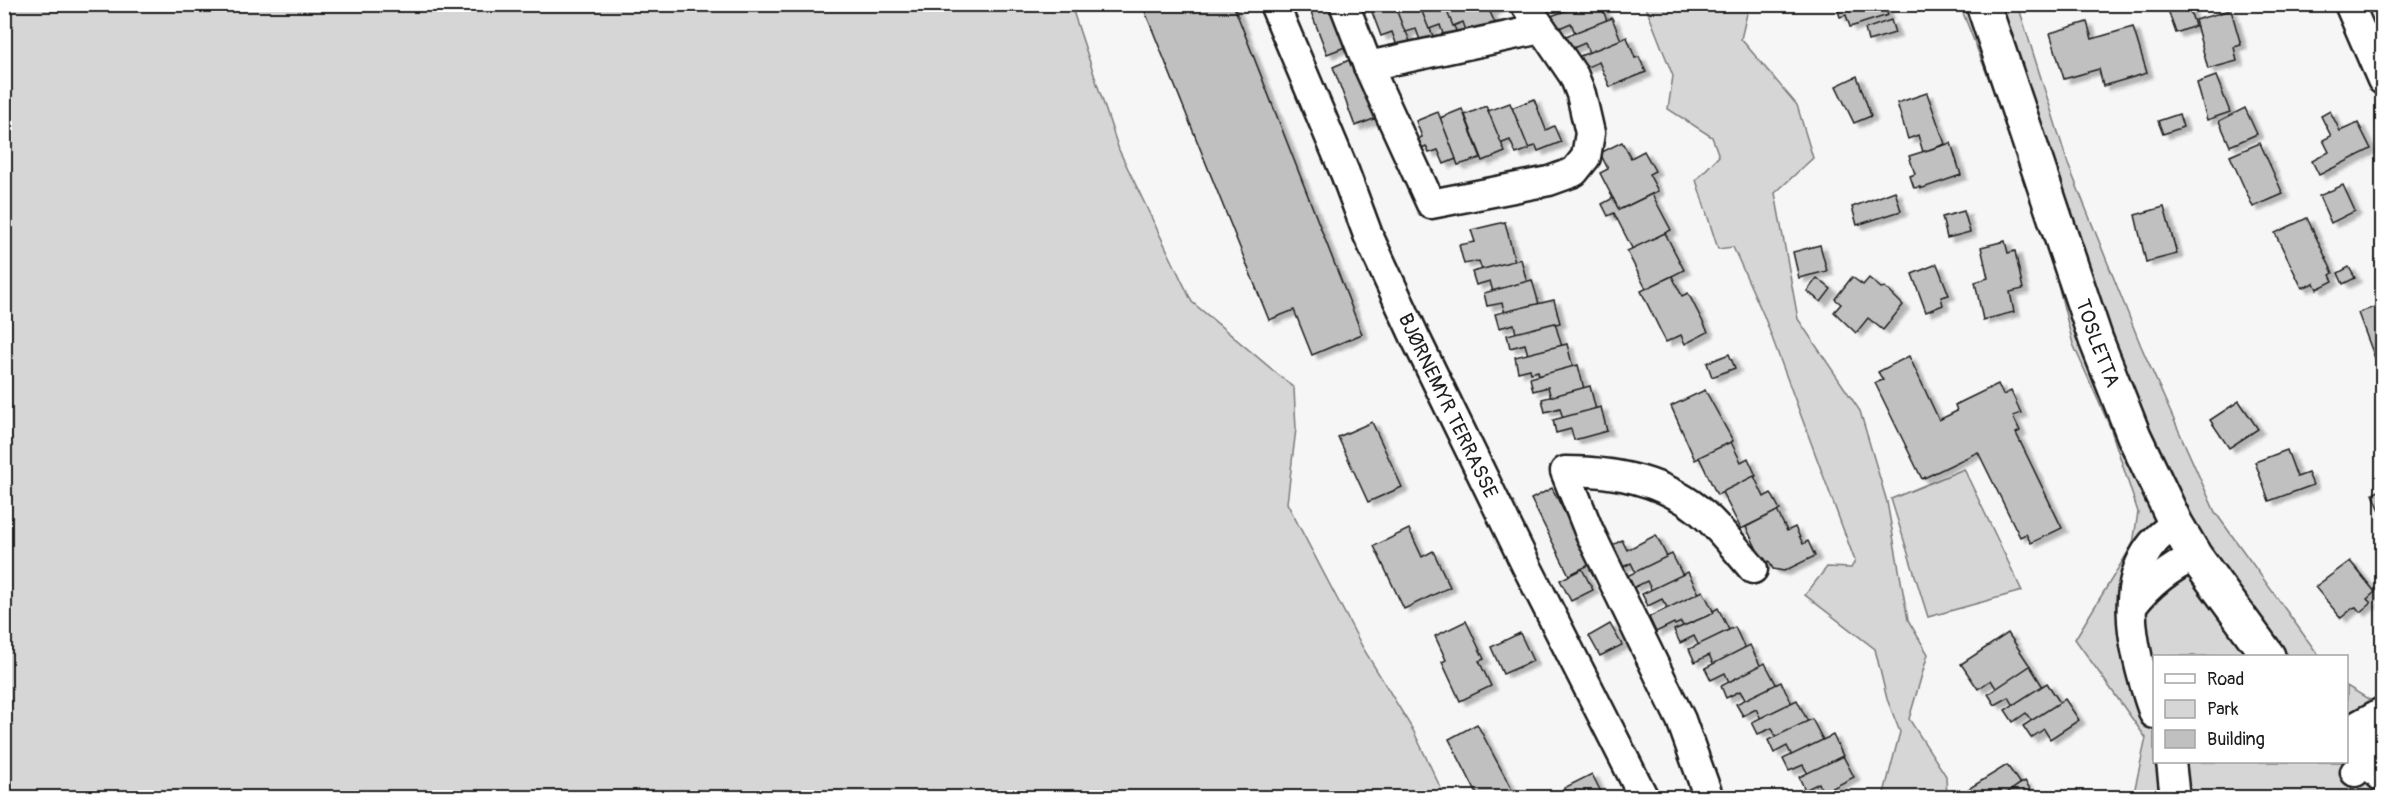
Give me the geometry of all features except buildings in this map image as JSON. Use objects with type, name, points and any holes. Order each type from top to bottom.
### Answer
[{"type":"main road","name":"TOSLETTA","points":[[1983,4],[2112,384],[2176,525],[2195,556],[2267,655]]},
{"type":"main road","points":[[2348,737],[2367,761],[2375,798]]},
{"type":"street","name":"BJØRNEMYR TERRASSE","points":[[1274,4],[1345,173],[1368,235],[1415,337],[1526,566],[1644,798]]},
{"type":"street","points":[[1344,4],[1368,66],[1431,204],[1549,181],[1574,172],[1581,165],[1590,145],[1585,105],[1574,76],[1525,4]]},
{"type":"street","points":[[2349,4],[2382,80]]},
{"type":"street","points":[[1368,66],[1541,29]]},
{"type":"street","points":[[1709,798],[1681,720],[1589,531],[1565,471],[1608,473],[1655,485],[1678,495],[1710,519],[1753,569]]},
{"type":"street","points":[[2153,711],[2134,651],[2132,625],[2134,575],[2153,543],[2176,525]]},
{"type":"street","points":[[2134,604],[2148,586],[2174,566],[2195,556]]},
{"type":"street","points":[[2348,733],[2382,712]]},
{"type":"street","points":[[2171,763],[2175,798]]},
{"type":"green space","points":[[5,4],[1071,5],[1119,150],[1192,302],[1294,388],[1296,429],[1287,503],[1363,648],[1413,730],[1445,797],[5,797]]},
{"type":"green space","points":[[1645,5],[1749,5],[1741,39],[1797,105],[1813,158],[1775,193],[1798,319],[1860,411],[1887,502],[1908,620],[1928,654],[1909,719],[1946,776],[1947,797],[1883,797],[1900,732],[1887,699],[1875,649],[1805,595],[1827,567],[1851,568],[1855,561],[1764,316],[1733,247],[1718,249],[1696,180],[1719,156],[1712,137],[1668,109],[1673,76]]},
{"type":"green space","points":[[1960,5],[2018,5],[2068,164],[2141,346],[2215,512],[2318,655],[2153,655],[2153,763],[2348,763],[2348,687],[2370,700],[2382,714],[2382,797],[2133,797],[2146,738],[2075,639],[2133,544],[2138,512],[2110,427],[2073,344],[2038,205]]},
{"type":"green space","points":[[1964,469],[2022,591],[1928,617],[1891,499]]}]
